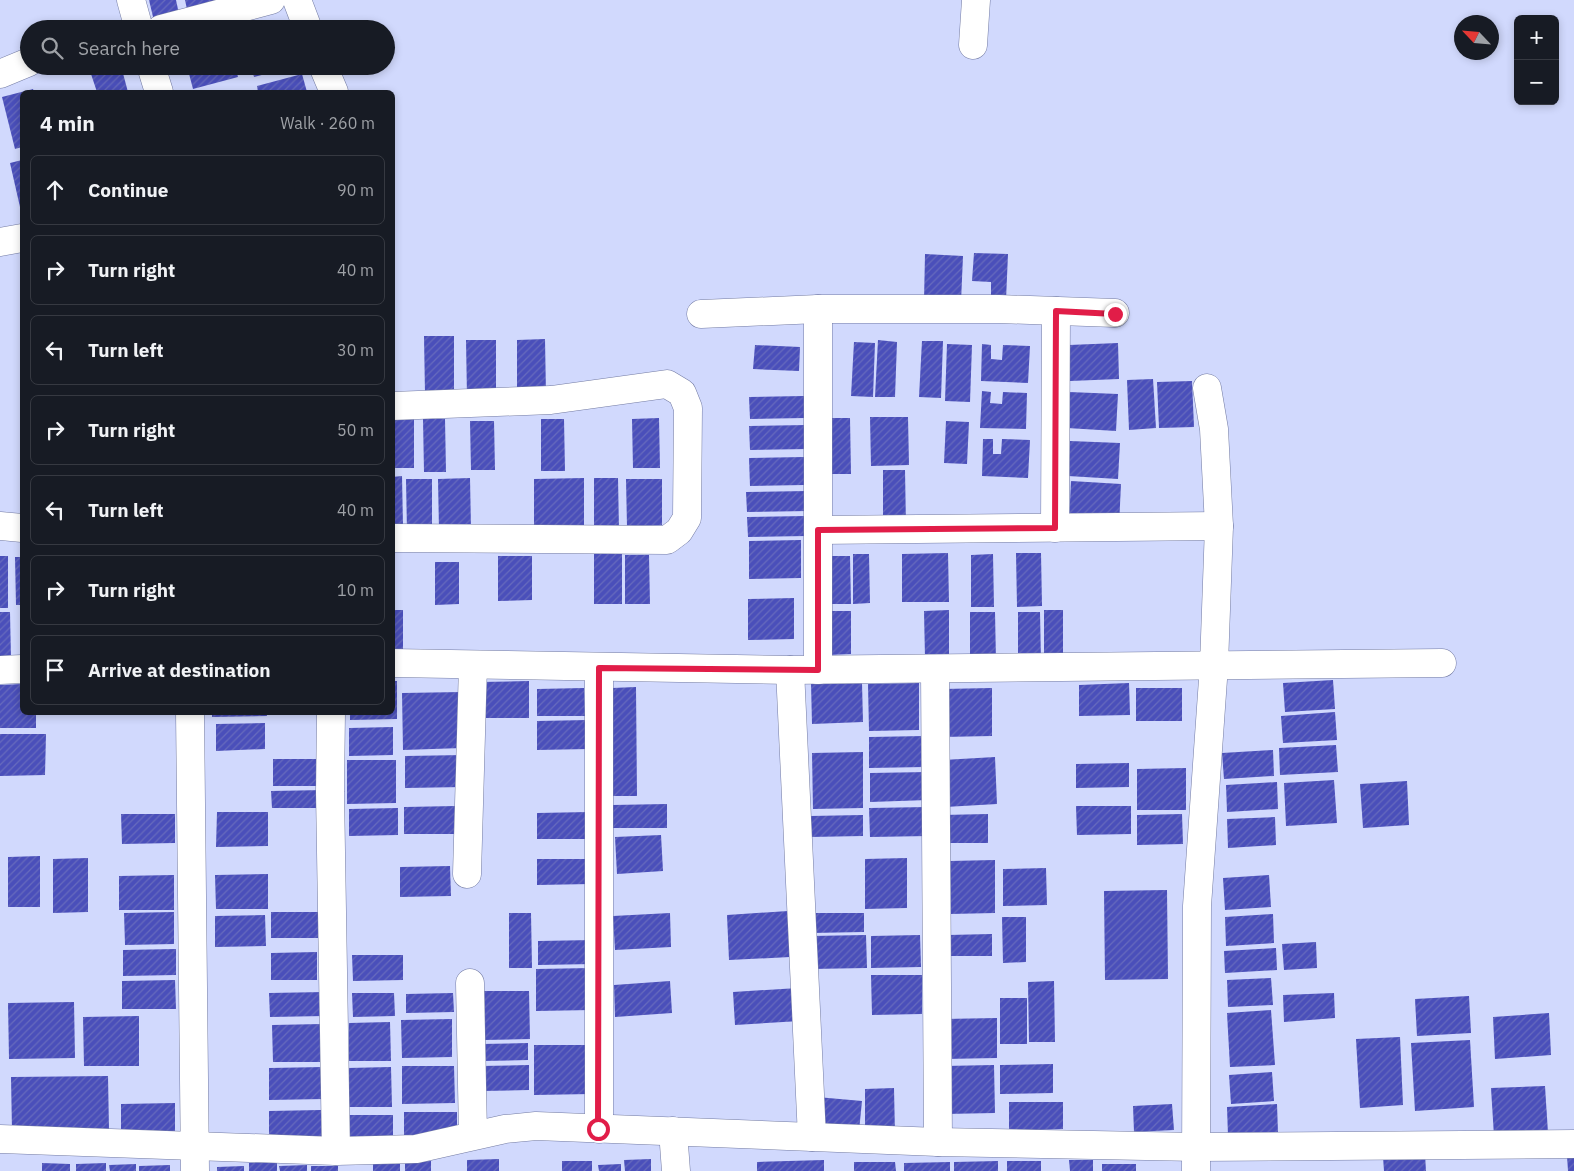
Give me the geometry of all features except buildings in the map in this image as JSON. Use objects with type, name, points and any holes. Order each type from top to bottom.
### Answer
[{"type":"street","points":[[131,0],[137,20]]},
{"type":"street","points":[[195,20],[271,0]]},
{"type":"street","points":[[297,0],[305,20]]},
{"type":"street","points":[[973,45],[976,0]]},
{"type":"street","points":[[0,74],[20,66]]},
{"type":"street","points":[[154,75],[158,90]]},
{"type":"street","points":[[327,75],[333,90]]},
{"type":"street","points":[[0,242],[20,238]]},
{"type":"street","points":[[818,309],[818,670]]},
{"type":"street","points":[[701,314],[818,309],[999,309],[1115,314]]},
{"type":"street","points":[[1055,528],[1056,311]]},
{"type":"street","points":[[395,406],[551,400],[667,384],[682,393],[688,408],[687,518],[679,531],[667,540],[395,538]]},
{"type":"street","points":[[1196,1159],[1197,906],[1214,665],[1219,526],[1214,429],[1207,388]]},
{"type":"street","points":[[0,526],[20,528]]},
{"type":"street","points":[[818,530],[1219,526]]},
{"type":"street","points":[[395,663],[599,668],[818,670],[1442,663]]},
{"type":"street","points":[[467,874],[473,665]]},
{"type":"street","points":[[598,1129],[599,668]]},
{"type":"street","points":[[0,670],[20,669]]},
{"type":"street","points":[[935,669],[938,1142]]},
{"type":"street","points":[[790,670],[812,1137]]},
{"type":"street","points":[[190,715],[195,1158]]},
{"type":"street","points":[[331,715],[330,792],[336,1151]]},
{"type":"street","points":[[470,984],[473,1135]]},
{"type":"street","points":[[0,1139],[195,1158],[416,1149],[447,1143],[473,1135],[536,1126],[938,1142],[1196,1159],[1574,1144]]},
{"type":"street","points":[[673,1130],[676,1171]]},
{"type":"route","points":[[598,1129],[599,668],[818,670],[818,530],[1055,528],[1056,311],[1115,314]]}]
